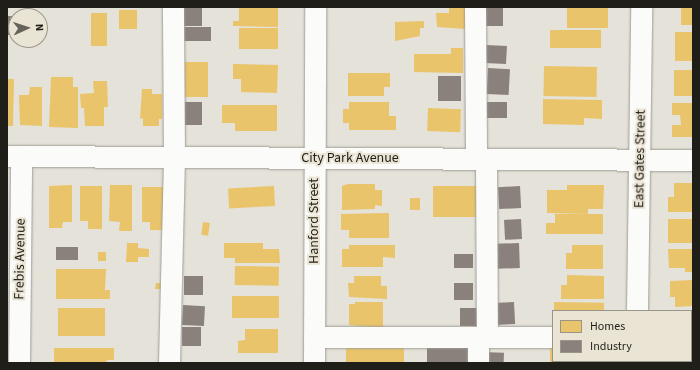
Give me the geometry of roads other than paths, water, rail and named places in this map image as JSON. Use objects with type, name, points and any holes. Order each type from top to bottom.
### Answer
[{"type":"street","points":[[169,363],[174,157],[173,7]]},
{"type":"street","name":"Hanford Street","points":[[314,7],[314,363]]},
{"type":"street","points":[[475,7],[481,159],[483,337],[478,363]]},
{"type":"street","name":"East Gates Street","points":[[637,310],[641,7]]},
{"type":"street","name":"City Park Avenue","points":[[14,156],[693,160]]},
{"type":"street","name":"Frebis Avenue","points":[[14,156],[19,363]]},
{"type":"street","points":[[314,337],[552,337]]}]
